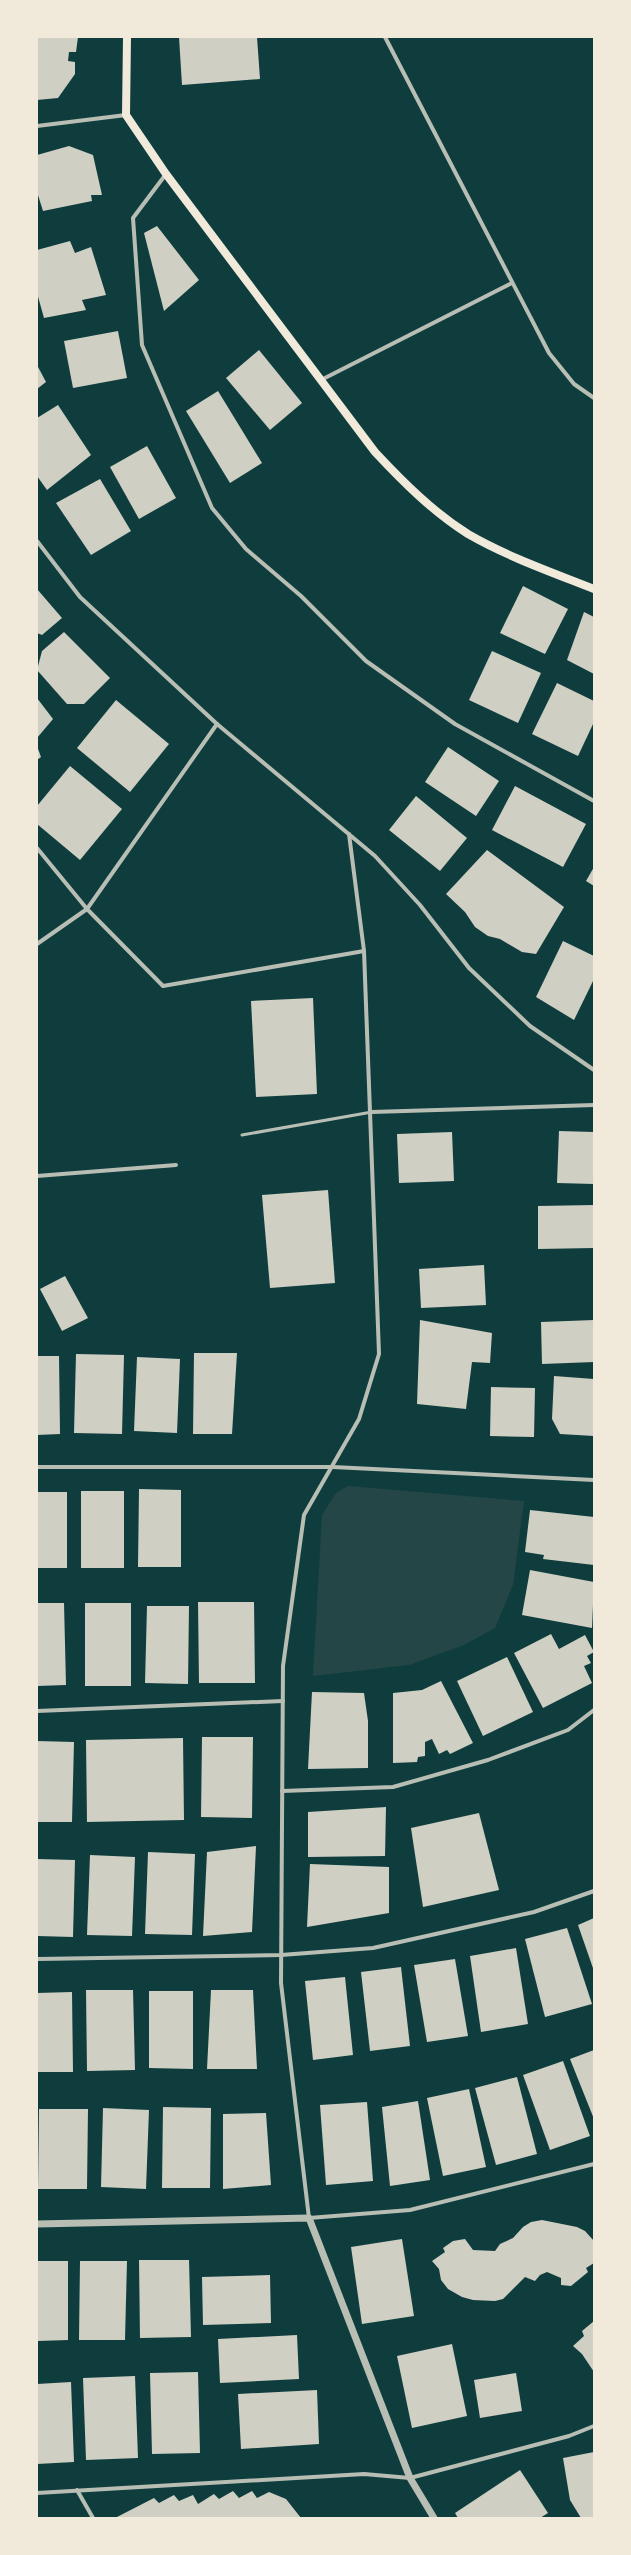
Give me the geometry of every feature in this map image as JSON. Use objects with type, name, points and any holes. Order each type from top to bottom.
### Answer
[{"type":"main road","points":[[127,37],[126,115],[166,174],[375,452],[420,497],[468,533],[515,559],[594,589]]},
{"type":"street","points":[[385,37],[549,353],[559,368],[574,384],[594,398]]},
{"type":"street","points":[[37,126],[126,115]]},
{"type":"street","points":[[166,174],[133,218],[142,346],[212,508],[246,549],[301,596],[366,661],[455,724],[594,801]]},
{"type":"street","points":[[321,380],[512,283]]},
{"type":"street","points":[[37,541],[80,597],[217,724],[375,856],[420,905],[469,968],[530,1026],[594,1070]]},
{"type":"street","points":[[37,944],[87,909],[217,724]]},
{"type":"street","points":[[349,834],[364,951],[372,1112],[379,1354],[359,1419],[333,1467],[304,1515],[283,1666],[281,1982],[309,2218],[410,2478],[434,2518]]},
{"type":"street","points":[[37,848],[87,909],[164,986],[364,951]]},
{"type":"street","points":[[372,1112],[594,1104]]},
{"type":"street","points":[[37,1176],[176,1165]]},
{"type":"street","points":[[37,1467],[333,1467],[594,1480]]},
{"type":"street","points":[[37,1711],[283,1701]]},
{"type":"street","points":[[282,1791],[393,1787],[488,1760],[568,1730],[594,1710]]},
{"type":"street","points":[[37,1959],[281,1955],[381,1946],[534,1912],[594,1891]]},
{"type":"street","points":[[37,2224],[309,2218],[410,2210],[594,2164]]},
{"type":"street","points":[[37,2493],[364,2474],[410,2478],[569,2436],[594,2426]]},
{"type":"street","points":[[77,2490],[93,2518]]},
{"type":"lane","points":[[242,1135],[372,1112]]},
{"type":"shaded area","points":[[348,1486],[524,1501],[513,1585],[495,1628],[464,1645],[409,1665],[313,1676],[322,1515],[336,1493]]},
{"type":"building","points":[[37,37],[78,37],[76,52],[69,52],[68,61],[75,62],[75,74],[58,98],[37,100]]},
{"type":"building","points":[[179,37],[257,37],[260,79],[182,85]]},
{"type":"building","points":[[69,146],[93,155],[102,195],[91,195],[92,201],[43,211],[37,192],[37,155]]},
{"type":"building","points":[[157,226],[199,280],[164,311],[144,233]]},
{"type":"building","points":[[70,241],[75,253],[91,247],[106,295],[82,300],[86,310],[44,318],[37,293],[37,250]]},
{"type":"building","points":[[118,331],[127,378],[73,388],[64,341]]},
{"type":"building","points":[[259,350],[302,403],[270,430],[226,378]]},
{"type":"building","points":[[37,365],[46,382],[37,389]]},
{"type":"building","points":[[218,391],[262,463],[230,483],[186,411]]},
{"type":"building","points":[[58,405],[91,455],[47,490],[37,476],[37,418]]},
{"type":"building","points":[[147,446],[176,498],[139,519],[110,467]]},
{"type":"building","points":[[100,479],[131,531],[91,555],[56,503]]},
{"type":"building","points":[[523,586],[568,609],[545,654],[500,633]]},
{"type":"building","points":[[37,589],[62,618],[42,635],[37,633]]},
{"type":"building","points":[[584,612],[594,617],[594,674],[567,660]]},
{"type":"building","points":[[64,632],[110,678],[84,704],[67,704],[37,670],[42,651]]},
{"type":"building","points":[[492,651],[541,673],[518,723],[469,700]]},
{"type":"building","points":[[557,683],[594,701],[594,722],[578,756],[532,734]]},
{"type":"building","points":[[37,698],[53,719],[37,738]]},
{"type":"building","points":[[116,700],[169,744],[130,792],[77,748]]},
{"type":"building","points":[[37,746],[41,757],[37,760]]},
{"type":"building","points":[[448,747],[499,781],[476,816],[425,782]]},
{"type":"building","points":[[70,766],[122,809],[80,860],[37,824],[37,806]]},
{"type":"building","points":[[515,786],[586,824],[563,867],[492,830]]},
{"type":"building","points":[[416,796],[467,838],[440,871],[389,830]]},
{"type":"building","points":[[487,850],[564,907],[536,954],[522,952],[500,939],[488,936],[475,927],[465,912],[446,894]]},
{"type":"building","points":[[594,867],[594,886],[586,881]]},
{"type":"building","points":[[563,941],[594,956],[594,979],[574,1020],[536,997]]},
{"type":"building","points":[[313,998],[317,1094],[256,1097],[251,1001]]},
{"type":"building","points":[[559,1131],[594,1132],[594,1184],[557,1183]]},
{"type":"building","points":[[452,1132],[454,1181],[399,1183],[397,1134]]},
{"type":"building","points":[[328,1190],[335,1283],[270,1288],[262,1195]]},
{"type":"building","points":[[594,1205],[594,1248],[538,1249],[538,1206]]},
{"type":"building","points":[[484,1265],[486,1305],[421,1308],[419,1269]]},
{"type":"building","points":[[65,1276],[88,1318],[62,1331],[40,1289]]},
{"type":"building","points":[[420,1320],[492,1333],[490,1363],[472,1362],[466,1409],[417,1404]]},
{"type":"building","points":[[594,1320],[594,1362],[542,1364],[541,1322]]},
{"type":"building","points":[[194,1353],[237,1353],[232,1434],[193,1434]]},
{"type":"building","points":[[76,1354],[124,1355],[122,1434],[74,1433]]},
{"type":"building","points":[[37,1356],[59,1356],[60,1434],[37,1435]]},
{"type":"building","points":[[137,1357],[180,1359],[177,1433],[134,1431]]},
{"type":"building","points":[[554,1376],[594,1379],[594,1436],[560,1434],[552,1419]]},
{"type":"building","points":[[491,1387],[535,1388],[534,1437],[490,1436]]},
{"type":"building","points":[[139,1489],[181,1490],[181,1567],[138,1567]]},
{"type":"building","points":[[81,1491],[124,1491],[124,1568],[81,1568]]},
{"type":"building","points":[[37,1492],[67,1492],[67,1568],[37,1568]]},
{"type":"building","points":[[530,1510],[594,1517],[594,1565],[543,1559],[544,1555],[525,1552]]},
{"type":"building","points":[[530,1570],[594,1582],[592,1628],[522,1615]]},
{"type":"building","points":[[198,1602],[254,1602],[255,1683],[199,1683]]},
{"type":"building","points":[[37,1603],[64,1603],[66,1685],[37,1686]]},
{"type":"building","points":[[85,1603],[131,1603],[131,1686],[85,1686]]},
{"type":"building","points":[[147,1606],[189,1606],[188,1684],[145,1683]]},
{"type":"building","points":[[551,1634],[559,1649],[585,1635],[594,1652],[587,1656],[591,1663],[584,1666],[592,1683],[543,1708],[514,1653]]},
{"type":"building","points":[[507,1657],[533,1712],[483,1736],[457,1681]]},
{"type":"building","points":[[441,1681],[473,1743],[450,1754],[447,1750],[439,1754],[432,1739],[425,1742],[425,1756],[418,1757],[417,1762],[393,1763],[393,1693],[422,1690]]},
{"type":"building","points":[[312,1692],[364,1693],[368,1721],[368,1768],[308,1769]]},
{"type":"building","points":[[202,1737],[253,1737],[252,1818],[201,1817]]},
{"type":"building","points":[[183,1738],[184,1820],[87,1822],[86,1740]]},
{"type":"building","points":[[37,1741],[74,1742],[72,1822],[37,1822]]},
{"type":"building","points":[[386,1807],[385,1856],[308,1857],[308,1812]]},
{"type":"building","points":[[479,1813],[499,1890],[423,1907],[411,1828]]},
{"type":"building","points":[[256,1846],[252,1932],[203,1936],[207,1852]]},
{"type":"building","points":[[148,1852],[195,1854],[192,1935],[145,1934]]},
{"type":"building","points":[[90,1855],[135,1857],[132,1936],[87,1935]]},
{"type":"building","points":[[37,1859],[75,1860],[73,1937],[37,1936]]},
{"type":"building","points":[[310,1864],[389,1867],[389,1913],[307,1927]]},
{"type":"building","points":[[594,1918],[594,1971],[578,1925]]},
{"type":"building","points":[[567,1928],[592,2004],[545,2017],[525,1939]]},
{"type":"building","points":[[516,1948],[528,2024],[481,2032],[470,1956]]},
{"type":"building","points":[[455,1959],[468,2036],[427,2042],[414,1965]]},
{"type":"building","points":[[401,1967],[410,2046],[370,2051],[361,1972]]},
{"type":"building","points":[[345,1977],[353,2055],[313,2060],[305,1981]]},
{"type":"building","points":[[86,1990],[133,1990],[135,2070],[87,2071]]},
{"type":"building","points":[[211,1990],[253,1990],[257,2069],[207,2069]]},
{"type":"building","points":[[149,1991],[193,1991],[193,2069],[149,2068]]},
{"type":"building","points":[[72,1992],[73,2072],[37,2072],[37,1993]]},
{"type":"building","points":[[594,2050],[594,2119],[570,2059]]},
{"type":"building","points":[[563,2061],[590,2136],[550,2150],[523,2075]]},
{"type":"building","points":[[517,2077],[537,2154],[496,2165],[475,2088]]},
{"type":"building","points":[[469,2089],[486,2167],[443,2176],[427,2098]]},
{"type":"building","points":[[418,2101],[430,2180],[390,2186],[382,2107]]},
{"type":"building","points":[[367,2102],[373,2181],[326,2185],[320,2105]]},
{"type":"building","points":[[163,2107],[211,2108],[210,2188],[162,2188]]},
{"type":"building","points":[[103,2108],[149,2110],[146,2189],[101,2187]]},
{"type":"building","points":[[39,2109],[88,2109],[87,2189],[38,2189]]},
{"type":"building","points":[[266,2113],[271,2185],[223,2189],[223,2114]]},
{"type":"building","points":[[542,2220],[577,2227],[585,2231],[594,2241],[594,2263],[586,2268],[588,2272],[571,2286],[561,2285],[561,2278],[547,2272],[540,2275],[535,2281],[525,2277],[503,2299],[495,2301],[473,2300],[462,2297],[448,2289],[441,2280],[439,2269],[432,2261],[445,2252],[443,2248],[453,2241],[465,2239],[473,2250],[495,2251],[500,2244],[513,2238],[523,2227],[531,2222]]},
{"type":"building","points":[[402,2239],[414,2316],[362,2324],[351,2247]]},
{"type":"building","points":[[139,2260],[189,2260],[191,2337],[140,2338]]},
{"type":"building","points":[[37,2261],[68,2261],[68,2340],[37,2341]]},
{"type":"building","points":[[80,2261],[127,2261],[125,2340],[79,2340]]},
{"type":"building","points":[[270,2275],[271,2323],[203,2325],[202,2277]]},
{"type":"building","points":[[594,2321],[594,2372],[582,2354],[573,2346],[584,2336],[582,2331]]},
{"type":"building","points":[[297,2335],[299,2379],[220,2383],[218,2339]]},
{"type":"building","points":[[452,2344],[467,2416],[412,2428],[397,2356]]},
{"type":"building","points":[[198,2372],[200,2453],[152,2454],[150,2373]]},
{"type":"building","points":[[516,2373],[522,2411],[480,2418],[474,2380]]},
{"type":"building","points":[[135,2376],[138,2458],[86,2460],[83,2378]]},
{"type":"building","points":[[71,2382],[74,2462],[37,2464],[37,2384]]},
{"type":"building","points":[[317,2390],[319,2444],[241,2449],[238,2394]]},
{"type":"building","points":[[594,2452],[594,2518],[581,2518],[570,2500],[563,2458]]},
{"type":"building","points":[[520,2470],[548,2513],[540,2518],[458,2518],[455,2513]]},
{"type":"building","points":[[233,2491],[239,2498],[252,2491],[257,2498],[269,2492],[286,2499],[301,2518],[115,2518],[154,2498],[159,2503],[174,2495],[179,2501],[193,2495],[198,2504],[214,2494],[219,2499]]}]
